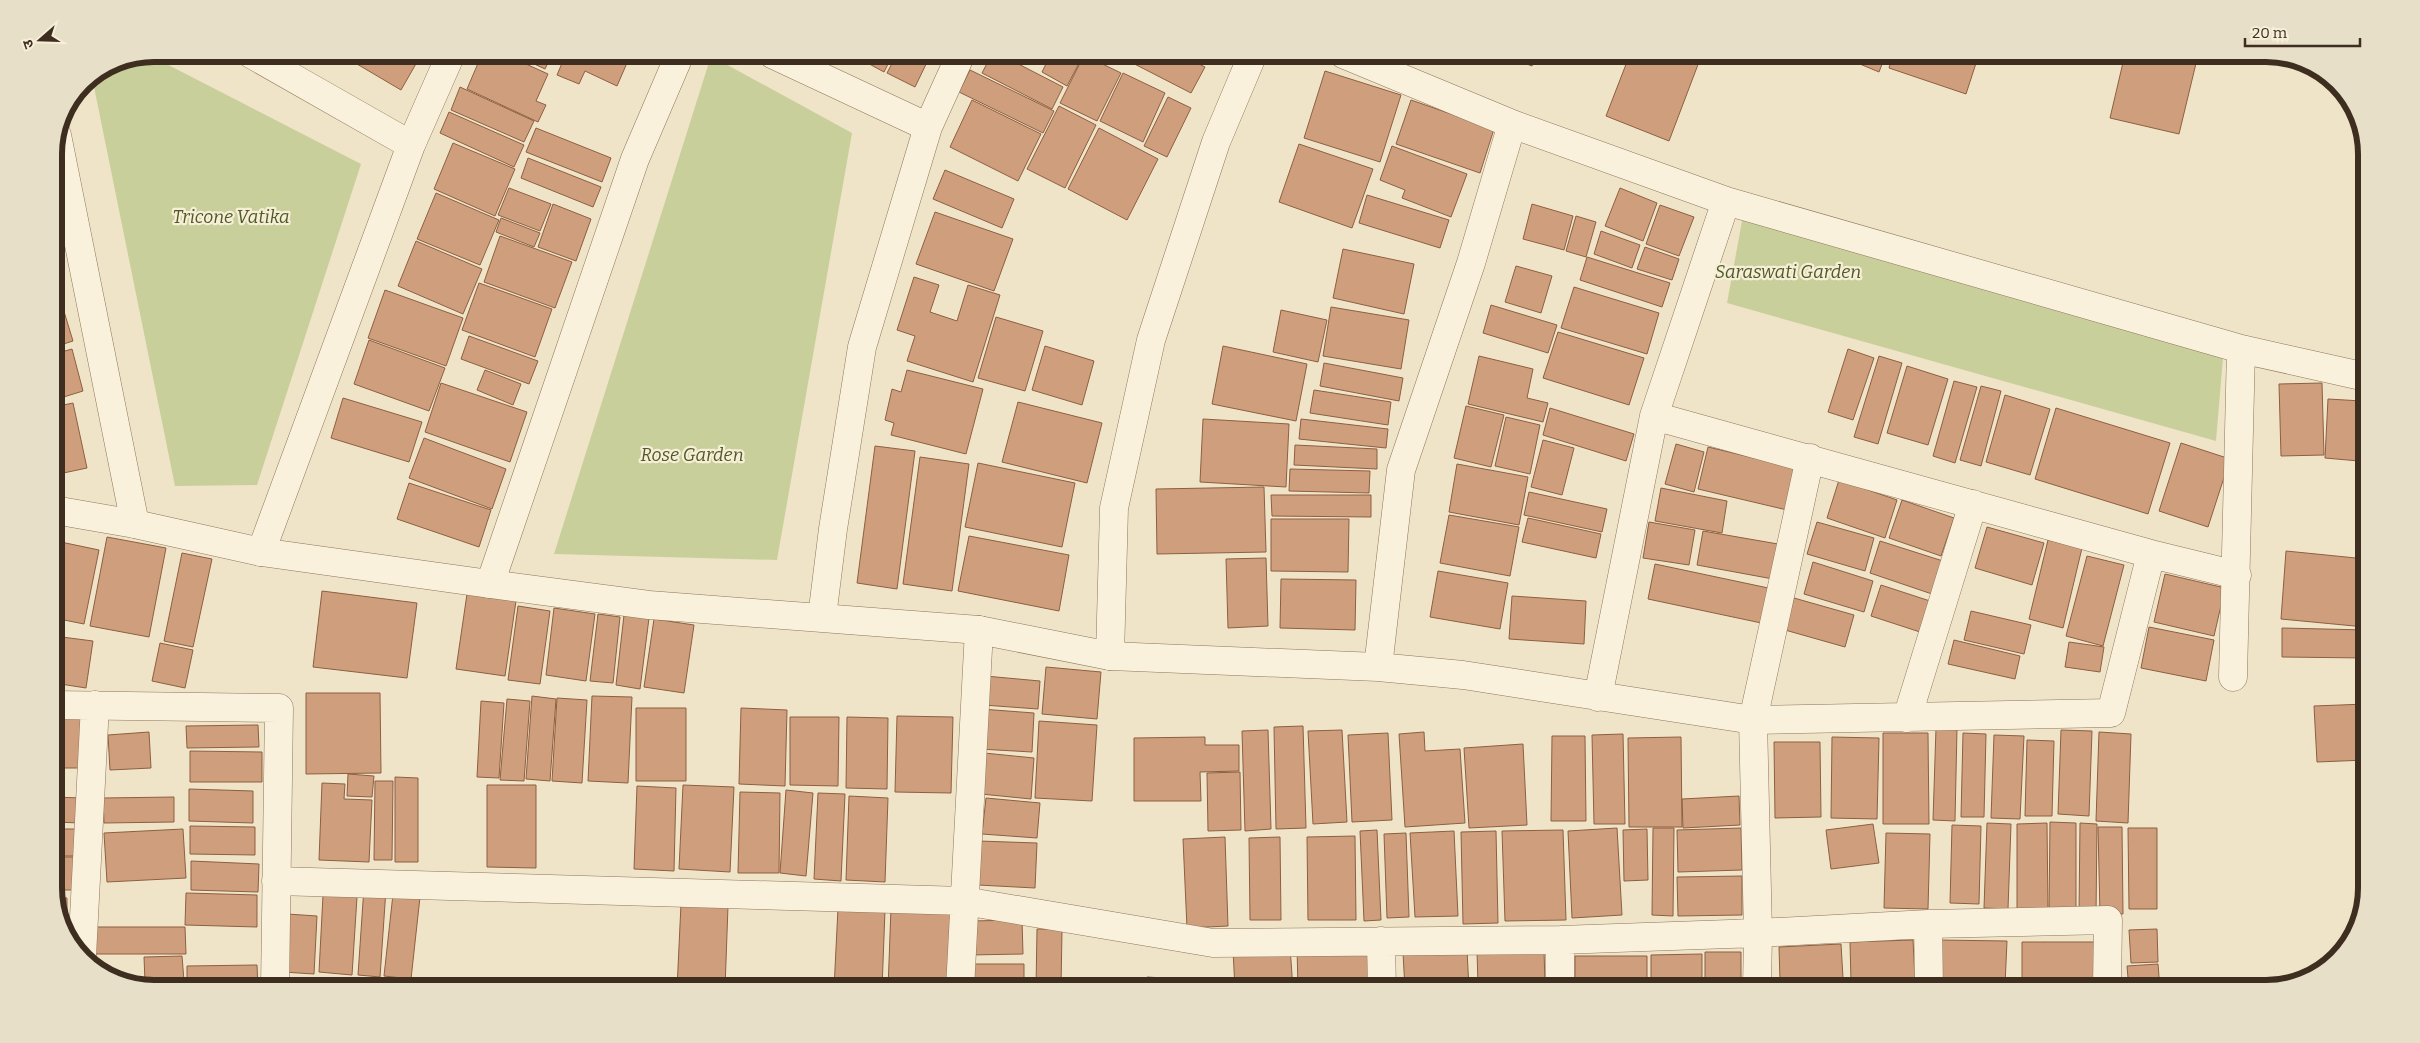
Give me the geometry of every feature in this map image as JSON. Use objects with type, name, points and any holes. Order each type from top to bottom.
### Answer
[{"type":"street","points":[[1110,656],[1114,508],[1151,340],[1216,142],[1249,62]]},
{"type":"street","points":[[1363,62],[1512,124],[1726,201],[2241,349],[2357,375]]},
{"type":"street","points":[[268,63],[411,145]]},
{"type":"street","points":[[261,552],[411,145],[447,63]]},
{"type":"street","points":[[490,584],[635,159],[676,63]]},
{"type":"street","points":[[791,63],[928,126]]},
{"type":"street","points":[[822,617],[862,347],[928,126],[957,63]]},
{"type":"street","points":[[1378,666],[1401,470],[1470,263],[1512,124]]},
{"type":"street","points":[[63,165],[135,524]]},
{"type":"street","points":[[1598,697],[1654,416],[1726,201]]},
{"type":"street","points":[[2233,677],[2241,349]]},
{"type":"street","points":[[1654,416],[2152,554],[2237,574]]},
{"type":"street","points":[[1757,981],[1758,933],[1753,720],[1810,458]]},
{"type":"street","points":[[1907,718],[1973,504]]},
{"type":"street","points":[[63,512],[135,524],[261,552],[648,605],[979,630],[1110,656],[1378,666],[1463,676],[1753,720],[2111,713],[2152,554]]},
{"type":"street","points":[[960,981],[979,630]]},
{"type":"street","points":[[63,704],[279,708],[275,981]]},
{"type":"street","points":[[83,946],[95,705]]},
{"type":"street","points":[[276,881],[964,901],[1213,943],[1560,940],[1758,933],[1928,924],[2108,920],[2107,981]]},
{"type":"street","points":[[1928,924],[1929,981]]},
{"type":"street","points":[[1560,940],[1560,981]]},
{"type":"street","points":[[1381,941],[1382,981]]},
{"type":"green space","name":"Tricone Vatika","points":[[148,63],[165,63],[361,164],[257,485],[175,486],[94,85],[108,75],[125,67]]},
{"type":"green space","name":"Rose Garden","points":[[709,63],[723,63],[852,133],[777,560],[554,554]]},
{"type":"green space","name":"Saraswati Garden","points":[[1744,210],[2223,358],[2216,441],[1727,303]]},
{"type":"building","points":[[1523,62],[1534,62],[1532,66]]},
{"type":"building","points":[[1627,62],[1699,62],[1669,141],[1606,116]]},
{"type":"building","points":[[1856,62],[1883,62],[1879,72]]},
{"type":"building","points":[[1891,62],[1976,62],[1966,94],[1889,68]]},
{"type":"building","points":[[2123,62],[2196,62],[2179,134],[2110,118]]},
{"type":"building","points":[[355,63],[417,63],[401,90]]},
{"type":"building","points":[[478,63],[523,63],[548,74],[536,101],[546,105],[538,122],[467,89]]},
{"type":"building","points":[[532,63],[548,63],[545,69]]},
{"type":"building","points":[[562,63],[627,63],[617,86],[585,71],[579,84],[557,75]]},
{"type":"building","points":[[867,63],[889,63],[884,72]]},
{"type":"building","points":[[892,63],[927,63],[915,87],[887,73]]},
{"type":"building","points":[[987,63],[1016,63],[1063,87],[1052,109],[982,73]]},
{"type":"building","points":[[1047,63],[1079,63],[1067,86],[1042,72]]},
{"type":"building","points":[[1080,63],[1100,63],[1121,73],[1097,121],[1060,103]]},
{"type":"building","points":[[1132,63],[1196,63],[1205,67],[1191,93]]},
{"type":"building","points":[[970,70],[1054,111],[1043,133],[959,92]]},
{"type":"building","points":[[1325,71],[1401,95],[1380,162],[1304,138]]},
{"type":"building","points":[[1123,73],[1165,93],[1143,142],[1100,121]]},
{"type":"building","points":[[460,87],[534,121],[524,142],[451,110]]},
{"type":"building","points":[[1168,97],[1191,108],[1167,157],[1144,146]]},
{"type":"building","points":[[972,100],[1041,134],[1018,181],[950,147]]},
{"type":"building","points":[[1411,100],[1494,129],[1480,173],[1396,144]]},
{"type":"building","points":[[1059,106],[1096,125],[1065,188],[1027,169]]},
{"type":"building","points":[[449,112],[524,145],[514,167],[440,133]]},
{"type":"building","points":[[536,128],[611,158],[602,182],[526,152]]},
{"type":"building","points":[[1099,128],[1158,159],[1127,220],[1068,189]]},
{"type":"building","points":[[453,143],[515,169],[495,216],[434,189]]},
{"type":"building","points":[[1299,144],[1373,169],[1352,228],[1279,202]]},
{"type":"building","points":[[1392,146],[1467,174],[1451,217],[1402,198],[1405,190],[1380,180]]},
{"type":"building","points":[[528,158],[601,187],[593,207],[521,178]]},
{"type":"building","points":[[945,170],[1014,199],[1002,228],[933,199]]},
{"type":"building","points":[[509,188],[551,204],[540,231],[498,215]]},
{"type":"building","points":[[1620,188],[1657,203],[1643,241],[1605,226]]},
{"type":"building","points":[[436,193],[499,220],[480,265],[417,239]]},
{"type":"building","points":[[1367,195],[1449,220],[1440,248],[1359,223]]},
{"type":"building","points":[[553,204],[591,219],[576,261],[538,247]]},
{"type":"building","points":[[1532,204],[1573,216],[1564,250],[1523,239]]},
{"type":"building","points":[[1660,205],[1694,217],[1679,256],[1646,244]]},
{"type":"building","points":[[935,212],[1013,239],[994,291],[916,264]]},
{"type":"building","points":[[1576,216],[1596,222],[1586,257],[1566,251]]},
{"type":"building","points":[[501,218],[540,233],[534,247],[496,232]]},
{"type":"building","points":[[1601,231],[1640,245],[1632,268],[1594,254]]},
{"type":"building","points":[[500,236],[572,262],[555,308],[484,282]]},
{"type":"building","points":[[416,241],[482,269],[463,314],[398,286]]},
{"type":"building","points":[[1645,247],[1679,259],[1672,280],[1637,269]]},
{"type":"building","points":[[1343,249],[1414,264],[1404,314],[1333,298]]},
{"type":"building","points":[[1587,257],[1670,283],[1662,307],[1580,280]]},
{"type":"building","points":[[1516,266],[1552,276],[1541,313],[1505,302]]},
{"type":"building","points":[[914,277],[939,285],[930,312],[957,321],[968,285],[1000,295],[973,382],[907,361],[915,336],[897,330]]},
{"type":"building","points":[[479,283],[552,309],[535,357],[462,330]]},
{"type":"building","points":[[1574,287],[1659,313],[1647,354],[1561,328]]},
{"type":"building","points":[[385,290],[463,318],[446,366],[368,338]]},
{"type":"building","points":[[1491,305],[1557,325],[1548,353],[1483,333]]},
{"type":"building","points":[[1331,307],[1409,320],[1401,369],[1323,356]]},
{"type":"building","points":[[63,308],[73,341],[63,344]]},
{"type":"building","points":[[1281,310],[1327,320],[1318,362],[1273,352]]},
{"type":"building","points":[[996,317],[1043,331],[1025,391],[978,378]]},
{"type":"building","points":[[1558,332],[1644,358],[1629,405],[1543,378]]},
{"type":"building","points":[[469,336],[538,361],[529,384],[461,359]]},
{"type":"building","points":[[369,340],[445,368],[429,411],[354,384]]},
{"type":"building","points":[[1045,346],[1094,361],[1082,405],[1032,390]]},
{"type":"building","points":[[1223,346],[1307,364],[1296,421],[1212,404]]},
{"type":"building","points":[[72,349],[83,391],[63,397],[63,352]]},
{"type":"building","points":[[1848,349],[1874,358],[1853,420],[1828,412]]},
{"type":"building","points":[[1479,356],[1533,369],[1527,398],[1548,403],[1543,422],[1468,404]]},
{"type":"building","points":[[1879,356],[1902,363],[1878,444],[1854,437]]},
{"type":"building","points":[[1324,363],[1403,378],[1399,401],[1320,386]]},
{"type":"building","points":[[1907,366],[1948,379],[1928,445],[1887,433]]},
{"type":"building","points":[[485,370],[521,384],[513,405],[477,390]]},
{"type":"building","points":[[907,370],[983,389],[966,454],[891,435],[894,423],[885,420],[892,389],[901,392]]},
{"type":"building","points":[[1954,381],[1977,387],[1955,463],[1933,456]]},
{"type":"building","points":[[441,383],[527,412],[510,462],[425,432]]},
{"type":"building","points":[[2322,383],[2324,455],[2281,456],[2279,384]]},
{"type":"building","points":[[1981,386],[2001,391],[1981,466],[1960,460]]},
{"type":"building","points":[[1314,390],[1391,402],[1388,425],[1310,413]]},
{"type":"building","points":[[2005,395],[2050,409],[2030,475],[1986,462]]},
{"type":"building","points":[[343,398],[422,422],[409,462],[331,438]]},
{"type":"building","points":[[2328,399],[2357,401],[2357,461],[2325,458]]},
{"type":"building","points":[[1018,402],[1102,423],[1087,483],[1002,462]]},
{"type":"building","points":[[73,403],[87,468],[63,473],[63,405]]},
{"type":"building","points":[[1466,406],[1504,415],[1491,467],[1454,458]]},
{"type":"building","points":[[1550,408],[1634,434],[1626,461],[1543,435]]},
{"type":"building","points":[[2056,408],[2170,443],[2148,514],[2035,479]]},
{"type":"building","points":[[1506,417],[1540,425],[1530,474],[1495,466]]},
{"type":"building","points":[[1203,419],[1289,424],[1286,487],[1200,482]]},
{"type":"building","points":[[1301,419],[1388,429],[1386,448],[1299,439]]},
{"type":"building","points":[[424,438],[506,469],[492,509],[409,478]]},
{"type":"building","points":[[1543,440],[1574,448],[1562,495],[1531,487]]},
{"type":"building","points":[[2181,443],[2230,459],[2208,527],[2159,511]]},
{"type":"building","points":[[1676,444],[1704,452],[1694,492],[1665,484]]},
{"type":"building","points":[[1295,445],[1377,449],[1377,469],[1294,465]]},
{"type":"building","points":[[875,446],[915,451],[897,589],[857,583]]},
{"type":"building","points":[[1708,447],[1796,468],[1787,510],[1698,489]]},
{"type":"building","points":[[920,457],[969,464],[952,591],[903,584]]},
{"type":"building","points":[[978,463],[1075,483],[1062,547],[965,527]]},
{"type":"building","points":[[1457,464],[1528,477],[1519,525],[1449,512]]},
{"type":"building","points":[[1290,469],[1370,471],[1369,493],[1289,491]]},
{"type":"building","points":[[1839,480],[1897,500],[1885,538],[1827,518]]},
{"type":"building","points":[[409,483],[491,510],[479,547],[397,519]]},
{"type":"building","points":[[1264,487],[1266,552],[1157,554],[1156,489]]},
{"type":"building","points":[[1661,488],[1727,501],[1722,533],[1655,521]]},
{"type":"building","points":[[1529,492],[1607,509],[1602,532],[1524,515]]},
{"type":"building","points":[[1271,495],[1371,495],[1371,517],[1272,516]]},
{"type":"building","points":[[1902,500],[1954,518],[1941,556],[1889,538]]},
{"type":"building","points":[[1449,515],[1519,527],[1510,576],[1440,563]]},
{"type":"building","points":[[1528,518],[1601,534],[1596,558],[1522,542]]},
{"type":"building","points":[[1271,519],[1349,519],[1348,572],[1271,571]]},
{"type":"building","points":[[1649,522],[1695,530],[1689,565],[1643,558]]},
{"type":"building","points":[[1817,522],[1874,538],[1865,571],[1807,554]]},
{"type":"building","points":[[1987,527],[2044,543],[2032,585],[1975,568]]},
{"type":"building","points":[[1703,531],[1778,544],[1773,579],[1697,565]]},
{"type":"building","points":[[969,536],[1069,555],[1059,611],[958,591]]},
{"type":"building","points":[[107,537],[166,548],[149,637],[90,626]]},
{"type":"building","points":[[2048,540],[2082,548],[2063,628],[2029,619]]},
{"type":"building","points":[[1880,541],[1943,561],[1932,594],[1870,573]]},
{"type":"building","points":[[63,542],[99,550],[84,624],[63,620]]},
{"type":"building","points":[[2286,551],[2358,558],[2358,626],[2281,619]]},
{"type":"building","points":[[182,553],[212,559],[193,647],[164,641]]},
{"type":"building","points":[[2087,556],[2124,565],[2103,646],[2066,636]]},
{"type":"building","points":[[1266,558],[1268,626],[1228,628],[1226,559]]},
{"type":"building","points":[[1813,562],[1873,581],[1864,612],[1804,594]]},
{"type":"building","points":[[1655,564],[1773,589],[1766,624],[1648,599]]},
{"type":"building","points":[[1438,571],[1508,583],[1500,629],[1430,617]]},
{"type":"building","points":[[2165,574],[2225,588],[2214,636],[2154,622]]},
{"type":"building","points":[[1281,579],[1356,580],[1355,630],[1280,628]]},
{"type":"building","points":[[1881,585],[1930,601],[1920,632],[1871,616]]},
{"type":"building","points":[[322,591],[417,603],[407,678],[313,667]]},
{"type":"building","points":[[467,594],[516,601],[505,676],[456,669]]},
{"type":"building","points":[[1512,596],[1586,601],[1584,644],[1509,639]]},
{"type":"building","points":[[1794,598],[1854,615],[1845,647],[1785,630]]},
{"type":"building","points":[[518,606],[550,611],[540,684],[508,680]]},
{"type":"building","points":[[554,608],[595,614],[586,681],[546,675]]},
{"type":"building","points":[[1971,611],[2031,625],[2024,654],[1964,640]]},
{"type":"building","points":[[598,614],[620,617],[613,683],[590,681]]},
{"type":"building","points":[[624,615],[649,618],[640,689],[616,685]]},
{"type":"building","points":[[654,619],[694,625],[684,693],[644,687]]},
{"type":"building","points":[[2149,627],[2214,640],[2206,681],[2141,668]]},
{"type":"building","points":[[2282,628],[2358,630],[2358,658],[2282,657]]},
{"type":"building","points":[[63,637],[93,641],[86,688],[63,684]]},
{"type":"building","points":[[1954,640],[2020,656],[2015,679],[1948,664]]},
{"type":"building","points":[[2069,642],[2104,647],[2100,672],[2065,667]]},
{"type":"building","points":[[160,643],[193,650],[185,688],[152,681]]},
{"type":"building","points":[[1046,667],[1101,672],[1097,719],[1042,714]]},
{"type":"building","points":[[985,676],[1040,681],[1038,709],[983,705]]},
{"type":"building","points":[[306,693],[380,693],[381,773],[306,774]]},
{"type":"building","points":[[532,696],[556,699],[550,781],[526,779]]},
{"type":"building","points":[[592,696],[632,697],[628,783],[588,781]]},
{"type":"building","points":[[557,698],[587,700],[582,783],[552,781]]},
{"type":"building","points":[[507,699],[530,701],[524,781],[500,780]]},
{"type":"building","points":[[481,701],[504,703],[499,778],[477,777]]},
{"type":"building","points":[[2358,704],[2358,760],[2317,762],[2314,706]]},
{"type":"building","points":[[636,708],[686,708],[686,781],[636,781]]},
{"type":"building","points":[[741,708],[787,710],[785,786],[739,784]]},
{"type":"building","points":[[981,709],[1034,713],[1032,752],[979,749]]},
{"type":"building","points":[[897,716],[953,717],[951,793],[895,792]]},
{"type":"building","points":[[790,717],[839,717],[838,786],[790,785]]},
{"type":"building","points":[[847,717],[888,718],[887,789],[846,788]]},
{"type":"building","points":[[63,718],[86,718],[86,768],[63,768]]},
{"type":"building","points":[[1039,721],[1097,725],[1092,801],[1035,798]]},
{"type":"building","points":[[258,725],[259,747],[187,748],[186,726]]},
{"type":"building","points":[[1303,726],[1306,828],[1276,829],[1274,727]]},
{"type":"building","points":[[1936,728],[1957,728],[1955,821],[1933,820]]},
{"type":"building","points":[[1268,730],[1271,829],[1245,831],[1242,731]]},
{"type":"building","points":[[1342,730],[1347,822],[1313,824],[1308,731]]},
{"type":"building","points":[[2061,730],[2092,731],[2089,816],[2058,814]]},
{"type":"building","points":[[149,732],[151,768],[110,770],[108,735]]},
{"type":"building","points":[[1424,732],[1425,751],[1460,749],[1465,823],[1405,827],[1399,734]]},
{"type":"building","points":[[2099,732],[2131,734],[2128,823],[2096,821]]},
{"type":"building","points":[[1388,733],[1392,820],[1352,822],[1348,735]]},
{"type":"building","points":[[1883,733],[1928,733],[1929,824],[1883,824]]},
{"type":"building","points":[[1963,733],[1986,734],[1984,817],[1961,817]]},
{"type":"building","points":[[1623,734],[1625,824],[1594,824],[1592,735]]},
{"type":"building","points":[[1994,735],[2024,736],[2020,819],[1991,818]]},
{"type":"building","points":[[1552,736],[1585,736],[1586,821],[1551,821]]},
{"type":"building","points":[[1205,737],[1205,745],[1239,745],[1239,771],[1200,772],[1201,801],[1134,801],[1134,738]]},
{"type":"building","points":[[1681,737],[1682,827],[1629,827],[1628,738]]},
{"type":"building","points":[[1832,737],[1879,738],[1877,819],[1831,818]]},
{"type":"building","points":[[2027,740],[2054,741],[2052,816],[2025,816]]},
{"type":"building","points":[[1774,742],[1820,742],[1821,817],[1775,818]]},
{"type":"building","points":[[1523,744],[1527,825],[1469,828],[1464,748]]},
{"type":"building","points":[[190,751],[262,752],[262,782],[190,782]]},
{"type":"building","points":[[984,753],[1034,758],[1031,799],[981,794]]},
{"type":"building","points":[[1240,772],[1241,830],[1208,831],[1207,773]]},
{"type":"building","points":[[348,774],[374,776],[372,797],[347,796]]},
{"type":"building","points":[[395,777],[418,778],[418,862],[395,862]]},
{"type":"building","points":[[375,781],[393,781],[392,860],[374,860]]},
{"type":"building","points":[[322,783],[345,784],[344,799],[372,800],[369,862],[319,860]]},
{"type":"building","points":[[487,785],[536,785],[536,868],[487,867]]},
{"type":"building","points":[[683,785],[734,787],[730,872],[679,869]]},
{"type":"building","points":[[637,786],[676,788],[674,871],[634,869]]},
{"type":"building","points":[[189,789],[253,791],[253,823],[189,821]]},
{"type":"building","points":[[786,790],[813,793],[806,876],[780,873]]},
{"type":"building","points":[[740,792],[780,793],[779,873],[738,873]]},
{"type":"building","points":[[818,793],[845,794],[841,881],[814,879]]},
{"type":"building","points":[[849,796],[888,798],[885,882],[846,880]]},
{"type":"building","points":[[1739,796],[1740,825],[1683,828],[1682,799]]},
{"type":"building","points":[[63,797],[81,798],[80,823],[63,822]]},
{"type":"building","points":[[174,797],[174,822],[104,823],[103,798]]},
{"type":"building","points":[[986,798],[1040,803],[1037,838],[982,834]]},
{"type":"building","points":[[2050,822],[2076,823],[2076,913],[2049,913]]},
{"type":"building","points":[[1987,823],[2011,824],[2008,909],[1984,908]]},
{"type":"building","points":[[2047,823],[2048,911],[2017,911],[2017,824]]},
{"type":"building","points":[[2080,823],[2097,824],[2096,915],[2079,914]]},
{"type":"building","points":[[1873,824],[1879,863],[1831,869],[1826,830]]},
{"type":"building","points":[[1952,825],[1981,826],[1979,904],[1950,903]]},
{"type":"building","points":[[190,826],[255,827],[255,855],[190,854]]},
{"type":"building","points":[[2098,827],[2122,827],[2123,914],[2100,914]]},
{"type":"building","points":[[1617,828],[1622,915],[1572,918],[1568,831]]},
{"type":"building","points":[[1653,828],[1674,828],[1673,916],[1652,915]]},
{"type":"building","points":[[1741,828],[1742,870],[1678,872],[1677,830]]},
{"type":"building","points":[[2128,828],[2157,828],[2157,909],[2129,909]]},
{"type":"building","points":[[63,829],[81,829],[81,856],[63,856]]},
{"type":"building","points":[[183,829],[186,878],[107,882],[104,833]]},
{"type":"building","points":[[1647,829],[1648,880],[1624,881],[1623,830]]},
{"type":"building","points":[[1377,830],[1381,920],[1364,921],[1360,831]]},
{"type":"building","points":[[1563,830],[1566,920],[1505,921],[1502,831]]},
{"type":"building","points":[[1454,831],[1458,916],[1415,917],[1410,833]]},
{"type":"building","points":[[1496,831],[1498,923],[1463,924],[1461,832]]},
{"type":"building","points":[[1406,833],[1409,917],[1387,918],[1384,834]]},
{"type":"building","points":[[1886,833],[1930,834],[1928,909],[1884,908]]},
{"type":"building","points":[[1355,836],[1356,920],[1308,920],[1307,837]]},
{"type":"building","points":[[1225,837],[1228,926],[1187,928],[1183,839]]},
{"type":"building","points":[[1280,837],[1281,920],[1250,920],[1249,838]]},
{"type":"building","points":[[979,841],[1037,843],[1035,888],[978,885]]},
{"type":"building","points":[[63,857],[75,857],[75,890],[63,890]]},
{"type":"building","points":[[191,861],[259,864],[258,892],[191,890]]},
{"type":"building","points":[[1742,876],[1742,915],[1678,916],[1677,877]]},
{"type":"building","points":[[364,887],[386,889],[380,977],[358,975]]},
{"type":"building","points":[[186,893],[257,895],[257,927],[185,925]]},
{"type":"building","points":[[393,894],[420,897],[411,979],[384,976]]},
{"type":"building","points":[[323,895],[357,897],[352,975],[319,972]]},
{"type":"building","points":[[63,898],[67,898],[67,918]]},
{"type":"building","points":[[681,904],[728,906],[725,981],[677,981]]},
{"type":"building","points":[[838,908],[885,910],[882,981],[834,981]]},
{"type":"building","points":[[891,908],[954,911],[951,981],[888,981]]},
{"type":"building","points":[[287,914],[317,916],[314,974],[283,972]]},
{"type":"building","points":[[1022,920],[1023,954],[969,955],[969,921]]},
{"type":"building","points":[[93,927],[185,927],[186,954],[94,954]]},
{"type":"building","points":[[1037,929],[1062,929],[1061,981],[1036,981]]},
{"type":"building","points":[[2157,929],[2158,962],[2131,963],[2129,930]]},
{"type":"building","points":[[1913,940],[1915,980],[1851,981],[1850,942]]},
{"type":"building","points":[[1939,940],[2007,941],[2005,981],[1939,981]]},
{"type":"building","points":[[2022,942],[2094,942],[2094,981],[2022,981]]},
{"type":"building","points":[[1841,944],[1843,978],[1780,981],[1779,947]]},
{"type":"building","points":[[1290,947],[1292,981],[1235,981],[1233,950]]},
{"type":"building","points":[[1297,947],[1369,947],[1370,981],[1298,981]]},
{"type":"building","points":[[1467,950],[1469,981],[1405,981],[1403,953]]},
{"type":"building","points":[[1544,950],[1545,981],[1478,981],[1477,951]]},
{"type":"building","points":[[1705,952],[1741,952],[1741,981],[1705,981]]},
{"type":"building","points":[[1702,954],[1702,981],[1651,981],[1651,955]]},
{"type":"building","points":[[182,956],[184,981],[145,980],[144,957]]},
{"type":"building","points":[[1575,956],[1647,956],[1647,981],[1575,981]]},
{"type":"building","points":[[969,964],[1024,964],[1024,981],[969,981]]},
{"type":"building","points":[[2158,964],[2159,981],[2128,981],[2127,966]]},
{"type":"building","points":[[257,965],[258,981],[187,981],[187,966]]},
{"type":"building","points":[[1147,977],[1196,980],[1196,981],[1147,981]]}]
